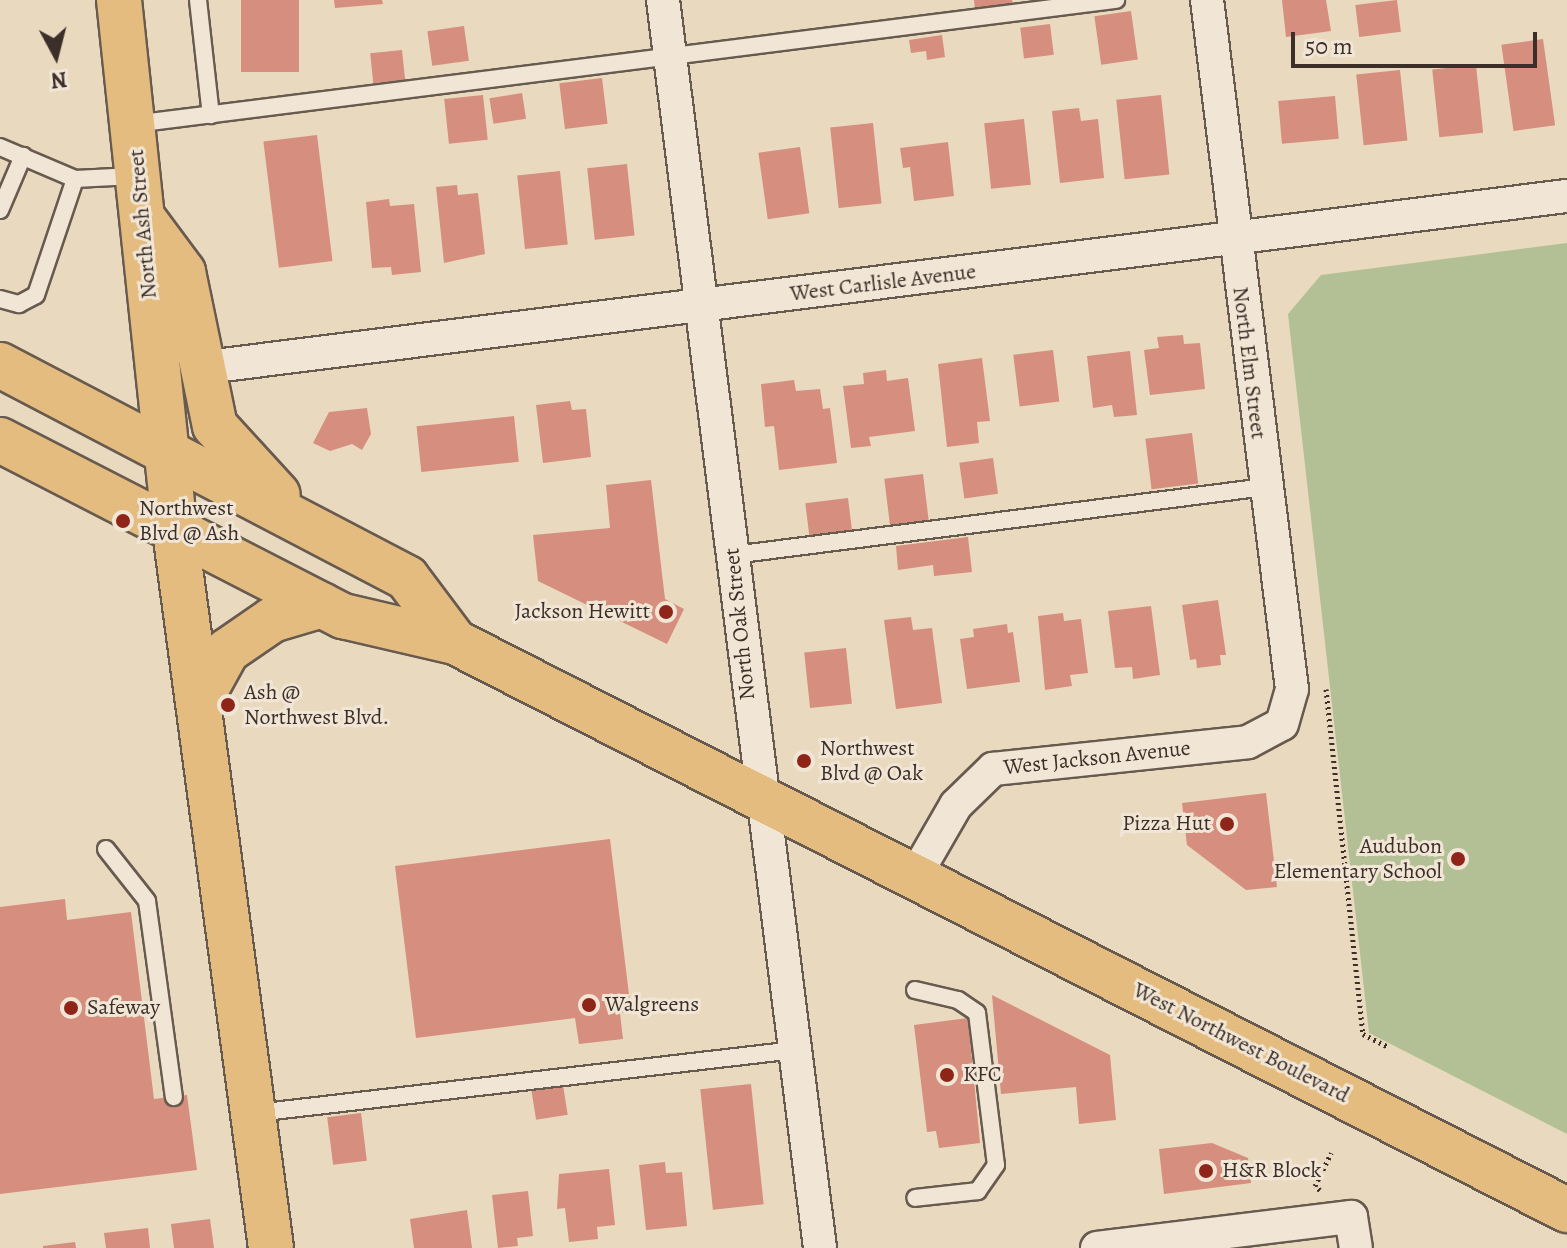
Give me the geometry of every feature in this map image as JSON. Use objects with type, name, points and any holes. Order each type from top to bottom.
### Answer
[{"type":"main road","name":"North Ash Street","points":[[119,0],[145,221],[165,449],[271,1248]]},
{"type":"main road","points":[[145,221],[183,272],[199,368],[215,426],[311,527]]},
{"type":"main road","points":[[0,365],[407,578],[455,642]]},
{"type":"main road","points":[[0,440],[343,616],[455,642]]},
{"type":"main road","points":[[199,702],[227,651],[272,620],[322,605]]},
{"type":"main road","name":"West Northwest Boulevard","points":[[455,642],[1567,1210]]},
{"type":"street","name":"North Oak Street","points":[[663,0],[733,555],[760,800],[820,1248]]},
{"type":"street","name":"North Elm Street","points":[[1207,0],[1292,689],[1282,724]]},
{"type":"street","name":"West Carlisle Avenue","points":[[199,368],[1567,196]]},
{"type":"street","name":"West Jackson Avenue","points":[[915,876],[956,805],[993,769],[1248,742],[1282,724]]},
{"type":"street","points":[[1097,1248],[1354,1232]]},
{"type":"lane","points":[[198,0],[211,115]]},
{"type":"lane","points":[[134,124],[1116,0]]},
{"type":"lane","points":[[0,147],[75,179],[140,175]]},
{"type":"lane","points":[[0,210],[23,156]]},
{"type":"lane","points":[[0,299],[19,304],[36,295],[75,179]]},
{"type":"lane","points":[[733,555],[1265,487]]},
{"type":"lane","points":[[106,849],[147,901],[174,1097]]},
{"type":"lane","points":[[915,990],[958,1000],[977,1013],[996,1165],[978,1191],[915,1198]]},
{"type":"lane","points":[[253,1114],[795,1050]]},
{"type":"path","points":[[1292,689],[1326,686],[1363,1034],[1388,1047]]},
{"type":"green space","name":"Audubon Elementary School","points":[[1567,243],[1567,1134],[1369,1033],[1288,314],[1321,275]]},
{"type":"building","points":[[241,0],[299,0],[299,72],[241,72]]},
{"type":"building","points":[[334,0],[382,0],[383,4],[335,8]]},
{"type":"building","points":[[974,0],[1012,0],[1013,4],[975,9]]},
{"type":"building","points":[[1282,0],[1326,0],[1331,31],[1286,37]]},
{"type":"building","points":[[1397,0],[1401,32],[1359,37],[1355,5]]},
{"type":"building","points":[[1131,11],[1138,60],[1101,65],[1094,16]]},
{"type":"building","points":[[1050,24],[1054,55],[1024,58],[1020,28]]},
{"type":"building","points":[[464,26],[469,61],[432,66],[427,31]]},
{"type":"building","points":[[942,35],[945,57],[927,60],[926,51],[911,53],[909,40]]},
{"type":"building","points":[[1543,39],[1555,125],[1514,131],[1501,45]]},
{"type":"building","points":[[402,50],[405,80],[373,83],[370,53]]},
{"type":"building","points":[[1476,65],[1483,133],[1439,137],[1432,70]]},
{"type":"building","points":[[1400,70],[1407,141],[1364,145],[1356,75]]},
{"type":"building","points":[[602,78],[608,124],[565,129],[559,83]]},
{"type":"building","points":[[522,93],[526,119],[493,124],[489,98]]},
{"type":"building","points":[[483,95],[488,140],[449,144],[444,99]]},
{"type":"building","points":[[1161,95],[1169,175],[1125,179],[1116,100]]},
{"type":"building","points":[[1335,96],[1339,139],[1282,144],[1278,101]]},
{"type":"building","points":[[1079,108],[1081,121],[1098,119],[1104,178],[1060,183],[1052,111]]},
{"type":"building","points":[[1024,119],[1031,185],[991,189],[984,123]]},
{"type":"building","points":[[873,123],[881,204],[839,208],[830,127]]},
{"type":"building","points":[[317,135],[332,261],[279,268],[263,142]]},
{"type":"building","points":[[948,142],[954,196],[914,201],[910,167],[903,168],[900,148]]},
{"type":"building","points":[[800,147],[809,213],[768,219],[758,153]]},
{"type":"building","points":[[627,164],[635,236],[595,240],[587,168]]},
{"type":"building","points":[[560,171],[568,245],[525,249],[517,175]]},
{"type":"building","points":[[457,185],[458,195],[478,193],[485,254],[444,263],[436,187]]},
{"type":"building","points":[[389,199],[390,206],[414,204],[421,272],[392,275],[391,267],[372,268],[366,202]]},
{"type":"building","points":[[1183,335],[1184,344],[1200,343],[1205,389],[1150,395],[1144,350],[1159,348],[1157,337]]},
{"type":"building","points":[[1053,350],[1059,402],[1020,406],[1013,355]]},
{"type":"building","points":[[1130,351],[1137,415],[1114,417],[1112,405],[1093,408],[1087,356]]},
{"type":"building","points":[[982,358],[990,421],[977,422],[979,443],[947,447],[938,364]]},
{"type":"building","points":[[886,370],[887,381],[908,378],[915,431],[869,437],[871,446],[851,448],[843,386],[864,384],[863,373]]},
{"type":"building","points":[[794,380],[796,391],[820,389],[823,409],[830,408],[837,463],[779,470],[774,426],[765,427],[761,384]]},
{"type":"building","points":[[570,401],[572,410],[586,409],[591,457],[543,463],[536,405]]},
{"type":"building","points":[[367,408],[371,434],[362,450],[352,444],[330,451],[313,443],[329,412]]},
{"type":"building","points":[[514,416],[519,462],[421,472],[417,426]]},
{"type":"building","points":[[1192,433],[1198,484],[1152,489],[1145,439]]},
{"type":"building","points":[[993,458],[998,494],[964,498],[959,463]]},
{"type":"building","points":[[923,474],[929,522],[890,526],[884,479]]},
{"type":"building","points":[[651,480],[665,599],[684,609],[667,644],[538,581],[533,535],[610,528],[606,485]]},
{"type":"building","points":[[848,498],[852,531],[809,536],[805,503]]},
{"type":"building","points":[[968,537],[972,572],[934,576],[933,565],[898,570],[896,546]]},
{"type":"building","points":[[1218,600],[1226,655],[1220,655],[1221,665],[1197,668],[1196,659],[1190,660],[1182,605]]},
{"type":"building","points":[[1151,606],[1160,675],[1133,679],[1132,667],[1115,668],[1108,611]]},
{"type":"building","points":[[1063,613],[1064,621],[1081,619],[1088,673],[1070,675],[1072,686],[1045,690],[1038,616]]},
{"type":"building","points":[[911,617],[913,630],[932,628],[942,703],[896,709],[884,620]]},
{"type":"building","points":[[1007,624],[1008,633],[1013,632],[1020,682],[967,689],[960,639],[974,637],[973,629]]},
{"type":"building","points":[[846,648],[852,704],[810,708],[804,652]]},
{"type":"building","name":"Pizza Hut","points":[[1266,793],[1277,887],[1246,890],[1187,845],[1182,803]]},
{"type":"building","name":"Walgreens","points":[[610,839],[631,1011],[620,1013],[623,1039],[579,1044],[575,1018],[416,1038],[395,866]]},
{"type":"building","name":"Safeway","points":[[65,899],[67,920],[131,912],[154,1099],[187,1095],[197,1170],[0,1194],[0,907]]},
{"type":"building","points":[[992,995],[1110,1055],[1116,1120],[1079,1124],[1076,1087],[1001,1094]]},
{"type":"building","name":"KFC","points":[[968,1018],[980,1143],[939,1148],[936,1131],[927,1132],[914,1025]]},
{"type":"building","points":[[751,1084],[764,1204],[713,1210],[700,1089]]},
{"type":"building","points":[[563,1085],[568,1115],[536,1120],[531,1090]]},
{"type":"building","points":[[361,1113],[367,1161],[333,1165],[327,1117]]},
{"type":"building","name":"H&R Block","points":[[1212,1143],[1248,1158],[1251,1183],[1164,1194],[1159,1149]]},
{"type":"building","points":[[665,1162],[666,1173],[682,1172],[687,1226],[646,1230],[639,1165]]},
{"type":"building","points":[[609,1169],[615,1225],[597,1227],[598,1239],[569,1242],[565,1208],[557,1209],[559,1174]]},
{"type":"building","points":[[528,1191],[533,1236],[517,1238],[518,1246],[498,1248],[492,1195]]},
{"type":"building","points":[[467,1210],[472,1248],[414,1248],[410,1219]]},
{"type":"building","points":[[210,1219],[214,1248],[174,1248],[171,1224]]},
{"type":"building","points":[[148,1228],[150,1248],[106,1248],[104,1233]]},
{"type":"building","points":[[75,1242],[76,1248],[43,1248],[43,1246]]},
{"type":"place","name":"Northwest Blvd @ Ash","points":[[123,521]]},
{"type":"place","name":"Jackson Hewitt","points":[[666,612]]},
{"type":"place","name":"Ash @ Northwest Blvd.","points":[[228,705]]},
{"type":"place","name":"Northwest Blvd @ Oak","points":[[804,761]]},
{"type":"place","name":"Pizza Hut","points":[[1227,824]]},
{"type":"place","name":"Audubon Elementary School","points":[[1458,859]]},
{"type":"place","name":"Walgreens","points":[[589,1005]]},
{"type":"place","name":"Safeway","points":[[71,1008]]},
{"type":"place","name":"KFC","points":[[947,1075]]},
{"type":"place","name":"H&R Block","points":[[1206,1171]]}]
